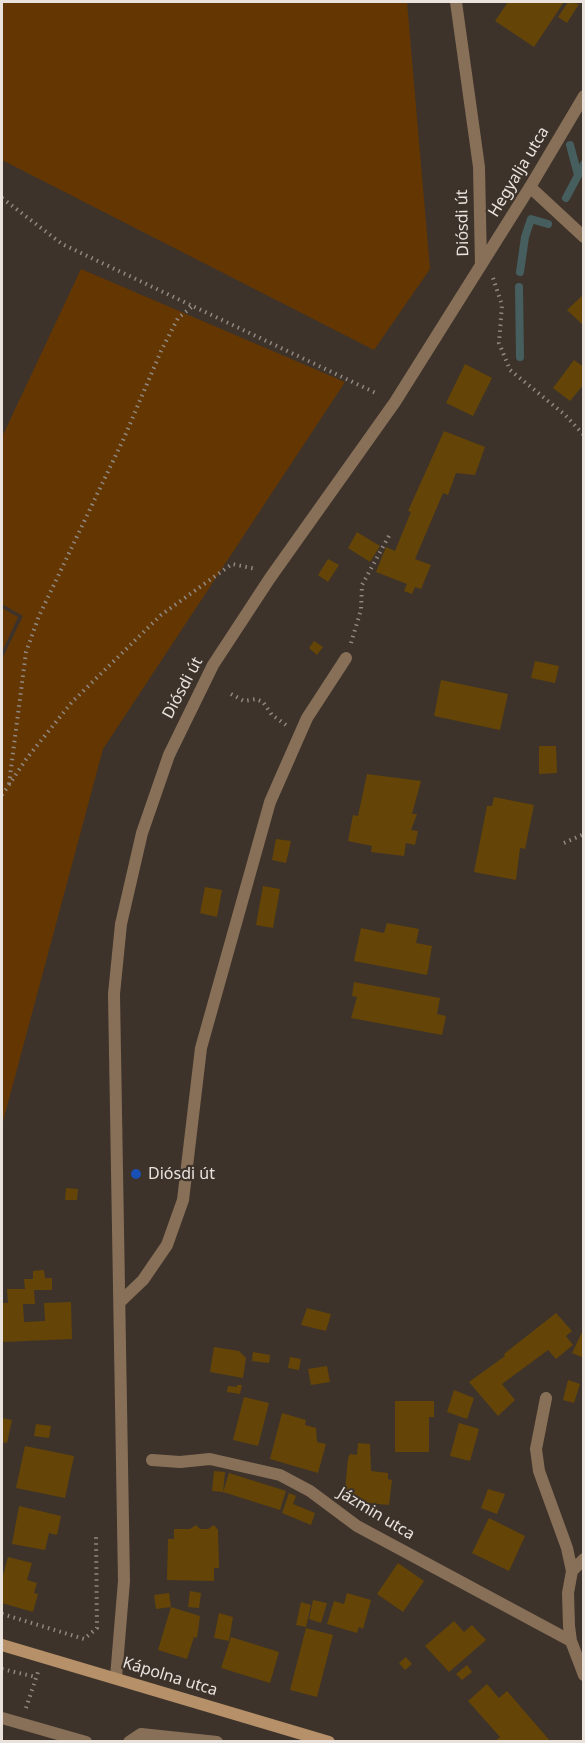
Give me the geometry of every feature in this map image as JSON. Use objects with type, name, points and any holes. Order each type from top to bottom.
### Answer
[{"type":"main road","name":"Kápolna utca","points":[[2,1645],[329,1742]]},
{"type":"street","name":"Diósdi út","points":[[116,1677],[124,1581],[113,1030],[115,961],[129,880],[154,794],[188,711],[238,624],[395,402],[480,265],[479,167],[456,2]]},
{"type":"street","name":"Hegyalja utca","points":[[480,265],[584,96]]},
{"type":"street","points":[[530,187],[584,237]]},
{"type":"street","points":[[120,1302],[143,1280],[167,1245],[183,1200],[201,1048],[270,802],[307,718],[346,658]]},
{"type":"street","points":[[546,1398],[536,1449],[539,1471],[567,1548],[572,1571],[568,1614],[571,1641],[584,1675]]},
{"type":"street","name":"Jázmin utca","points":[[152,1460],[216,1460],[280,1475],[310,1491],[357,1526],[571,1641]]},
{"type":"street","points":[[572,1571],[584,1559]]},
{"type":"street","points":[[2,1718],[86,1742]]},
{"type":"street","points":[[129,1742],[141,1734],[217,1742]]},
{"type":"path","points":[[2,198],[62,244],[395,402]]},
{"type":"path","points":[[480,265],[494,278],[501,294],[499,343],[510,370],[564,414],[584,435]]},
{"type":"path","points":[[9,784],[26,652],[39,615],[124,438],[160,351],[178,318],[193,306]]},
{"type":"path","points":[[346,658],[361,610],[362,585],[391,532]]},
{"type":"path","points":[[2,795],[72,702],[161,615],[232,564],[250,567],[270,578]]},
{"type":"path","points":[[231,694],[244,701],[256,699],[263,702],[272,715],[300,735]]},
{"type":"path","points":[[584,748],[584,771]]},
{"type":"path","points":[[564,843],[584,834]]},
{"type":"path","points":[[2,1614],[84,1639],[97,1628],[96,1536]]},
{"type":"path","points":[[2,1669],[36,1678],[27,1704]]},
{"type":"shaded area","points":[[2,2],[407,2],[430,269],[374,350],[2,160]]},
{"type":"shaded area","points":[[81,269],[345,382],[103,749],[2,1125],[2,659],[23,616],[2,604],[2,437]]},
{"type":"shaded area","points":[[2,608],[18,617],[2,652]]},
{"type":"building","points":[[508,2],[564,2],[534,47],[495,21]]},
{"type":"building","points":[[568,2],[579,4],[567,23],[558,17]]},
{"type":"building","points":[[584,294],[584,326],[567,310]]},
{"type":"building","points":[[574,360],[584,367],[584,384],[570,401],[553,388]]},
{"type":"building","points":[[465,364],[492,378],[473,416],[446,403]]},
{"type":"building","points":[[444,431],[485,447],[475,475],[456,473],[448,495],[443,493],[415,559],[431,565],[421,589],[415,587],[412,594],[404,591],[407,584],[376,572],[386,547],[395,551],[411,512],[408,511]]},
{"type":"building","points":[[357,532],[380,546],[370,562],[348,548]]},
{"type":"building","points":[[328,559],[339,565],[328,582],[318,575]]},
{"type":"building","points":[[314,641],[323,647],[317,655],[309,648]]},
{"type":"building","points":[[535,661],[559,666],[555,683],[531,678]]},
{"type":"building","points":[[441,680],[508,694],[500,730],[434,716]]},
{"type":"building","points":[[539,746],[556,746],[557,773],[539,774]]},
{"type":"building","points":[[367,774],[421,781],[412,814],[417,814],[411,830],[418,831],[415,845],[406,843],[404,856],[371,852],[372,846],[348,841],[353,815],[358,816]]},
{"type":"building","points":[[494,797],[534,805],[525,849],[520,848],[516,880],[474,872],[487,806],[492,806]]},
{"type":"building","points":[[276,839],[291,841],[286,863],[272,860]]},
{"type":"building","points":[[263,886],[280,889],[273,928],[256,925]]},
{"type":"building","points":[[205,887],[222,890],[217,917],[200,913]]},
{"type":"building","points":[[387,923],[419,929],[416,943],[432,946],[427,975],[354,961],[361,928],[384,933]]},
{"type":"building","points":[[354,982],[440,998],[437,1014],[446,1016],[442,1035],[351,1018],[357,997],[352,996]]},
{"type":"building","points":[[66,1188],[78,1189],[77,1200],[65,1200]]},
{"type":"building","points":[[44,1270],[45,1278],[52,1278],[52,1290],[34,1290],[35,1304],[23,1304],[24,1322],[45,1321],[44,1303],[71,1302],[72,1339],[2,1342],[2,1308],[3,1303],[8,1303],[7,1289],[25,1289],[24,1279],[33,1279],[33,1271]]},
{"type":"building","points":[[307,1308],[331,1314],[326,1331],[301,1325]]},
{"type":"building","points":[[556,1313],[572,1331],[566,1336],[573,1345],[556,1359],[548,1350],[502,1384],[515,1400],[498,1416],[469,1382],[505,1356],[504,1354]]},
{"type":"building","points":[[584,1328],[584,1358],[572,1353]]},
{"type":"building","points":[[214,1347],[239,1351],[246,1358],[243,1378],[210,1372]]},
{"type":"building","points":[[253,1352],[270,1355],[269,1363],[252,1361]]},
{"type":"building","points":[[290,1357],[301,1359],[299,1370],[288,1368]]},
{"type":"building","points":[[327,1366],[330,1382],[311,1385],[308,1369]]},
{"type":"building","points":[[568,1380],[580,1384],[574,1403],[563,1400]]},
{"type":"building","points":[[237,1385],[242,1385],[240,1394],[227,1392],[228,1386],[237,1387]]},
{"type":"building","points":[[454,1390],[474,1398],[467,1419],[447,1412]]},
{"type":"building","points":[[244,1397],[269,1403],[258,1446],[233,1440]]},
{"type":"building","points":[[395,1401],[434,1401],[434,1417],[429,1417],[429,1452],[395,1452]]},
{"type":"building","points":[[282,1413],[306,1420],[305,1425],[316,1428],[317,1442],[326,1444],[318,1473],[270,1459]]},
{"type":"building","points":[[2,1418],[12,1420],[7,1443],[2,1442]]},
{"type":"building","points":[[459,1423],[479,1429],[470,1461],[450,1456]]},
{"type":"building","points":[[36,1424],[51,1426],[49,1438],[34,1436]]},
{"type":"building","points":[[358,1443],[370,1444],[371,1471],[388,1473],[388,1479],[392,1480],[389,1505],[344,1501],[348,1458],[350,1454],[357,1455]]},
{"type":"building","points":[[25,1446],[74,1456],[65,1498],[16,1488]]},
{"type":"building","points":[[214,1471],[225,1472],[223,1492],[212,1491]]},
{"type":"building","points":[[229,1473],[286,1491],[280,1510],[223,1492]]},
{"type":"building","points":[[488,1489],[505,1494],[497,1514],[481,1508]]},
{"type":"building","points":[[289,1493],[296,1496],[293,1504],[315,1513],[311,1525],[282,1513]]},
{"type":"building","points":[[19,1506],[61,1516],[57,1535],[49,1533],[45,1550],[12,1544]]},
{"type":"building","points":[[489,1518],[525,1536],[509,1571],[472,1553]]},
{"type":"building","points":[[196,1525],[200,1529],[208,1529],[214,1525],[218,1530],[219,1568],[214,1568],[214,1581],[167,1580],[168,1539],[174,1539],[174,1529],[190,1529]]},
{"type":"building","points":[[8,1557],[32,1563],[27,1580],[37,1583],[34,1593],[38,1594],[33,1612],[2,1603],[2,1579]]},
{"type":"building","points":[[398,1563],[424,1581],[403,1612],[377,1594]]},
{"type":"building","points":[[190,1591],[201,1593],[199,1608],[188,1607]]},
{"type":"building","points":[[169,1593],[171,1607],[156,1609],[154,1595]]},
{"type":"building","points":[[347,1593],[371,1600],[363,1629],[359,1627],[357,1633],[327,1624],[334,1601],[344,1604]]},
{"type":"building","points":[[313,1600],[327,1603],[321,1623],[309,1619]]},
{"type":"building","points":[[301,1602],[311,1605],[306,1627],[296,1625]]},
{"type":"building","points":[[171,1607],[200,1616],[197,1638],[194,1637],[187,1659],[158,1650]]},
{"type":"building","points":[[219,1613],[233,1617],[229,1641],[214,1638]]},
{"type":"building","points":[[454,1621],[464,1632],[472,1625],[486,1640],[449,1672],[425,1646]]},
{"type":"building","points":[[306,1628],[333,1635],[317,1697],[290,1690]]},
{"type":"building","points":[[231,1637],[279,1652],[270,1683],[221,1668]]},
{"type":"building","points":[[406,1657],[412,1664],[405,1670],[399,1663]]},
{"type":"building","points":[[467,1665],[472,1672],[462,1680],[456,1674]]},
{"type":"building","points":[[487,1684],[499,1698],[507,1691],[551,1742],[494,1742],[500,1737],[468,1701]]},
{"type":"waterway","points":[[570,145],[578,175]]},
{"type":"waterway","points":[[566,198],[584,164]]},
{"type":"waterway","points":[[520,272],[525,237],[531,219],[548,224]]},
{"type":"waterway","points":[[519,287],[520,357]]},
{"type":"place","name":"Diósdi út","points":[[136,1174]]}]
